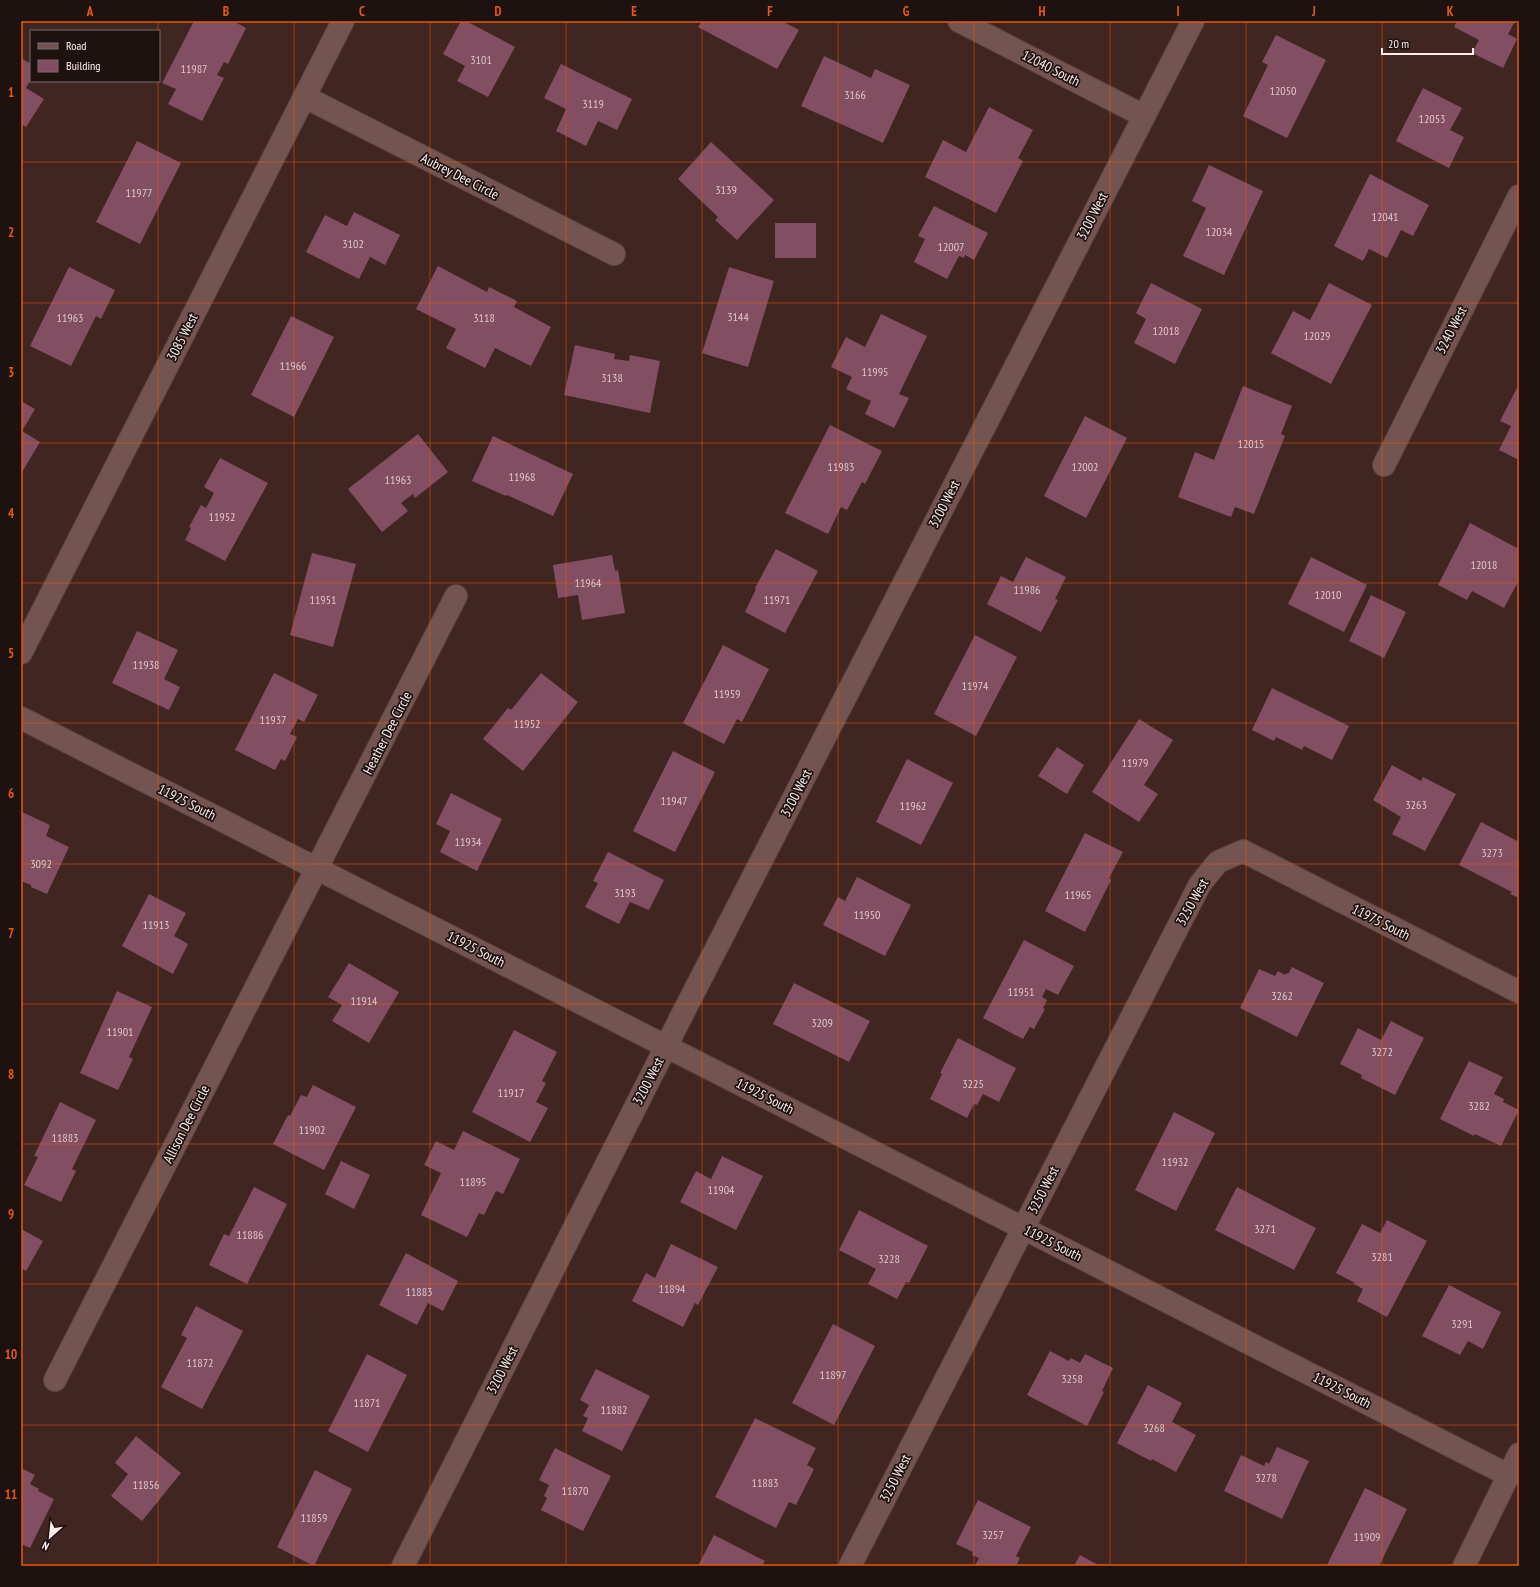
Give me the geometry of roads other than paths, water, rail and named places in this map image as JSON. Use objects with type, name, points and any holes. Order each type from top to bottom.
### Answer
[{"type":"street","name":"3085 West","points":[[21,653],[343,21]]},
{"type":"street","name":"12040 South","points":[[959,21],[1144,116]]},
{"type":"street","name":"3200 West","points":[[403,1566],[666,1046],[1193,21]]},
{"type":"street","name":"Aubrey Dee Circle","points":[[305,97],[614,254]]},
{"type":"street","name":"3240 West","points":[[1384,465],[1519,196]]},
{"type":"street","name":"Heather Dee Circle","points":[[317,869],[456,596]]},
{"type":"street","name":"11925 South","points":[[21,718],[1508,1475]]},
{"type":"street","name":"11975 South","points":[[1243,850],[1519,992]]},
{"type":"street","name":"3250 West","points":[[850,1566],[1200,884],[1218,862],[1243,850]]},
{"type":"street","name":"Allison Dee Circle","points":[[55,1380],[317,869]]},
{"type":"street","points":[[1464,1566],[1519,1454]]}]
